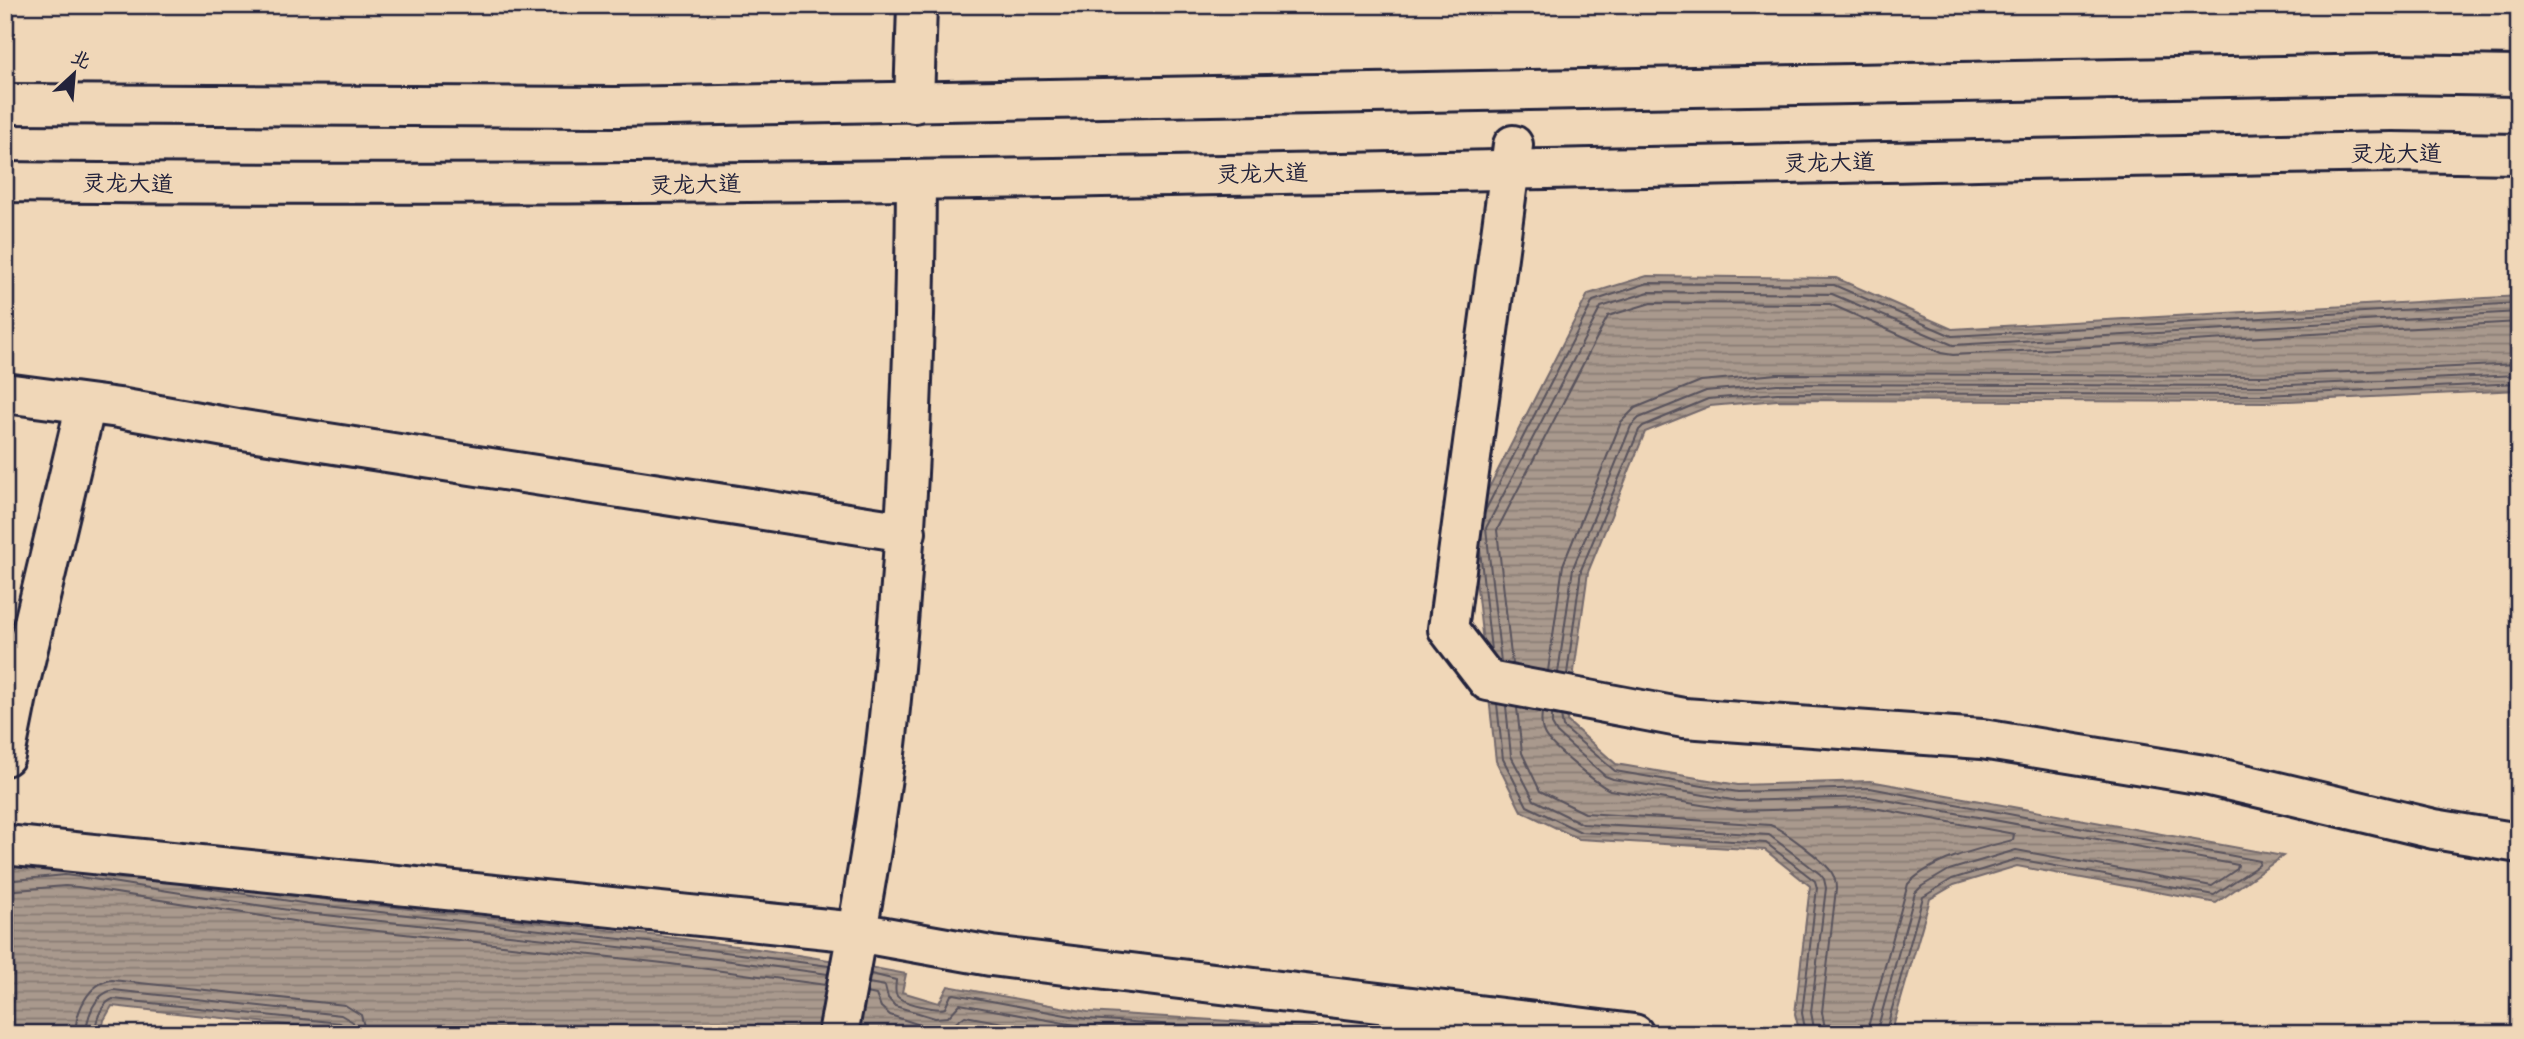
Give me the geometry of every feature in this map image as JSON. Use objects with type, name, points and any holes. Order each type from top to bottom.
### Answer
[{"type":"main road","points":[[914,103],[916,5]]},
{"type":"main road","points":[[5,104],[617,107],[2378,74],[2519,76]]},
{"type":"main road","points":[[1513,145],[1448,629],[1488,681],[1684,718],[1996,741],[2210,776],[2434,829],[2519,843]]},
{"type":"main road","name":"灵龙大道","points":[[5,182],[303,185],[916,181],[2378,152],[2519,154]]},
{"type":"main road","points":[[838,1034],[884,763],[906,532],[915,298],[916,181]]},
{"type":"main road","points":[[5,393],[906,532]]},
{"type":"main road","points":[[5,756],[86,404]]},
{"type":"main road","points":[[5,845],[855,944],[991,956],[1634,1034]]},
{"type":"water","points":[[1647,276],[1836,278],[1952,329],[2519,296],[2519,390],[2265,402],[1777,400],[1710,406],[1645,432],[1588,572],[1567,721],[1616,764],[1738,785],[1870,781],[2283,856],[2216,903],[2017,866],[1954,885],[1930,899],[1891,1034],[1800,1034],[1795,1014],[1810,886],[1765,850],[1579,839],[1521,811],[1496,761],[1470,525],[1588,294]]},
{"type":"water","points":[[82,861],[312,898],[610,930],[832,961],[906,974],[902,992],[939,1003],[948,986],[1088,1012],[1308,1026],[1343,1034],[371,1034],[112,1006],[104,1020],[101,1034],[5,1034],[5,865],[18,862]]}]
